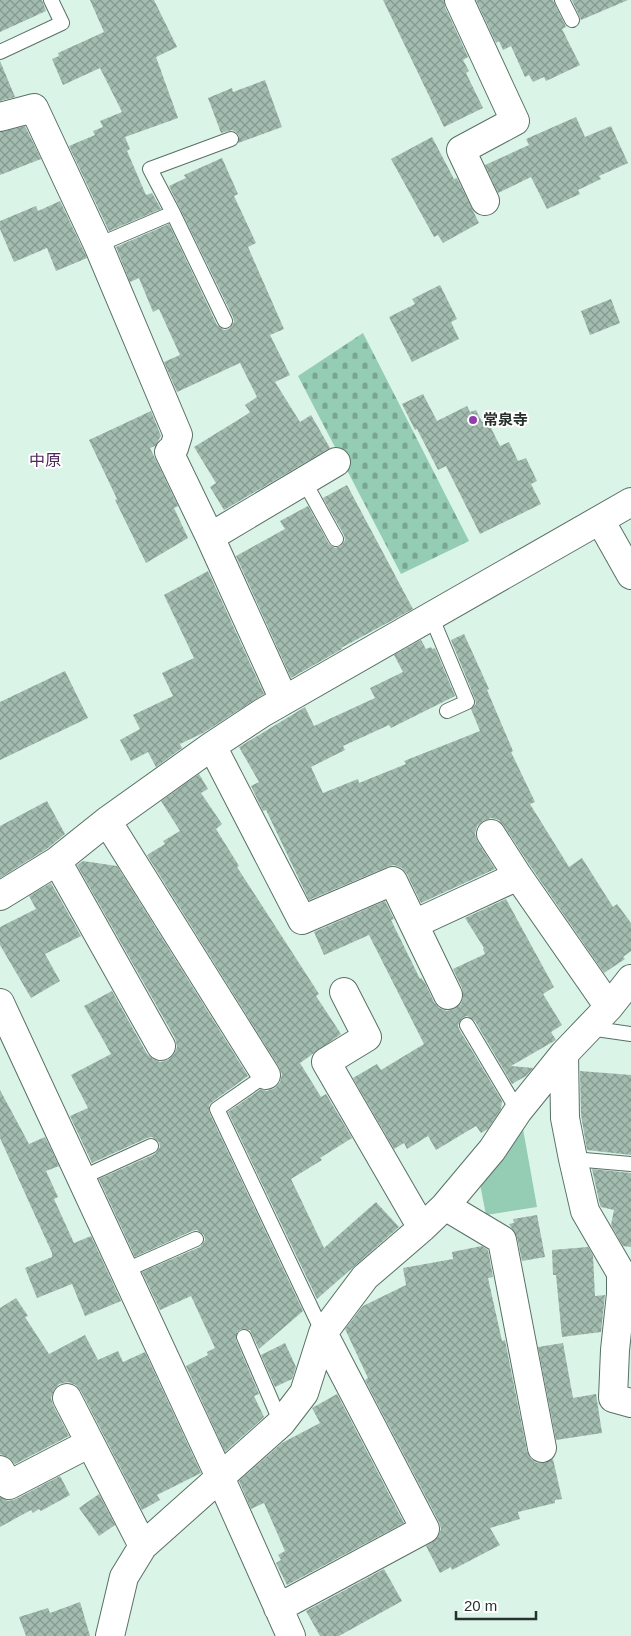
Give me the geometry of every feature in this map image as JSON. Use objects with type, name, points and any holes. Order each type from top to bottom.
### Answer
[{"type":"street","points":[[459,0],[516,121],[461,150],[485,201]]},
{"type":"street","points":[[0,117],[34,108],[98,245],[178,435],[174,448],[169,452],[284,700]]},
{"type":"street","points":[[210,537],[336,462]]},
{"type":"street","points":[[0,896],[57,861],[106,821],[212,746],[284,700],[631,502]]},
{"type":"street","points":[[600,520],[631,575]]},
{"type":"street","points":[[212,746],[302,920],[393,881],[448,995]]},
{"type":"street","points":[[106,821],[266,1075]]},
{"type":"street","points":[[491,834],[609,1007]]},
{"type":"street","points":[[57,861],[161,1046]]},
{"type":"street","points":[[414,924],[518,876]]},
{"type":"street","points":[[110,1636],[124,1577],[143,1546],[281,1423],[304,1393],[323,1333],[365,1277],[445,1206],[492,1150],[518,1111],[564,1054],[609,1007],[631,979]]},
{"type":"street","points":[[344,992],[367,1037],[326,1062],[422,1228]]},
{"type":"street","points":[[0,1003],[220,1477],[291,1636]]},
{"type":"street","points":[[564,1054],[565,1118],[572,1160],[585,1211],[621,1273],[613,1398],[631,1403]]},
{"type":"street","points":[[445,1206],[502,1240],[542,1448]]},
{"type":"street","points":[[278,1608],[425,1529],[323,1333]]},
{"type":"street","points":[[66,1398],[143,1546]]},
{"type":"street","points":[[0,1470],[9,1485],[90,1443]]},
{"type":"lane","points":[[0,52],[62,23],[51,0]]},
{"type":"lane","points":[[562,0],[572,20]]},
{"type":"lane","points":[[225,321],[150,169],[231,139]]},
{"type":"lane","points":[[98,245],[173,213]]},
{"type":"lane","points":[[304,481],[336,539]]},
{"type":"lane","points":[[431,616],[468,702],[447,711]]},
{"type":"lane","points":[[467,1025],[518,1111]]},
{"type":"lane","points":[[589,1028],[631,1034]]},
{"type":"lane","points":[[266,1075],[217,1109],[323,1333]]},
{"type":"lane","points":[[81,1178],[151,1146]]},
{"type":"lane","points":[[572,1160],[631,1164]]},
{"type":"lane","points":[[124,1270],[196,1239]]},
{"type":"lane","points":[[244,1337],[281,1423]]},
{"type":"green space","points":[[363,333],[469,541],[401,574],[298,376]]},
{"type":"green space","points":[[518,1127],[523,1129],[537,1207],[486,1215],[479,1179]]},
{"type":"building","points":[[0,0],[42,0],[46,11],[0,32]]},
{"type":"building","points":[[90,0],[154,0],[177,47],[156,57],[178,118],[125,137],[130,149],[127,151],[146,195],[152,193],[161,209],[109,231],[69,146],[95,135],[93,131],[103,127],[100,121],[122,112],[100,68],[63,85],[52,59],[59,56],[58,53],[104,32]]},
{"type":"building","points":[[383,0],[444,0],[445,7],[468,57],[463,60],[469,71],[466,73],[483,108],[444,127]]},
{"type":"building","points":[[476,0],[553,0],[566,27],[562,29],[580,65],[546,81],[544,77],[533,82],[529,75],[525,77],[511,46],[503,50],[499,41],[496,43]]},
{"type":"building","points":[[572,0],[628,0],[581,20]]},
{"type":"building","points":[[0,61],[15,97],[0,101]]},
{"type":"building","points":[[265,80],[282,127],[238,143],[239,136],[236,132],[232,130],[221,133],[208,98],[232,88],[233,92]]},
{"type":"building","points":[[576,117],[585,137],[611,126],[628,163],[599,176],[601,179],[578,190],[580,194],[547,209],[531,177],[498,193],[485,165],[529,145],[526,139]]},
{"type":"building","points":[[25,126],[41,159],[0,175],[0,132]]},
{"type":"building","points":[[432,137],[454,179],[457,178],[479,223],[443,243],[438,235],[434,237],[391,159]]},
{"type":"building","points":[[222,158],[238,194],[234,196],[256,243],[248,247],[284,329],[270,335],[290,375],[275,382],[300,422],[311,415],[330,448],[224,510],[210,487],[216,483],[194,447],[250,412],[245,405],[257,397],[240,363],[177,392],[164,362],[180,355],[159,309],[153,312],[139,278],[130,282],[116,247],[169,224],[217,325],[224,330],[229,329],[234,322],[233,317],[169,186],[186,178],[184,175]]},
{"type":"building","points":[[60,201],[87,258],[56,271],[47,248],[14,262],[0,229],[0,221],[36,206],[38,211]]},
{"type":"building","points":[[440,285],[457,319],[451,322],[459,339],[412,362],[389,317],[415,304],[412,299]]},
{"type":"building","points":[[611,299],[620,323],[590,335],[581,311]]},
{"type":"building","points":[[423,394],[437,421],[467,406],[470,412],[476,410],[482,422],[487,420],[500,446],[509,442],[518,461],[526,458],[537,481],[531,484],[541,504],[480,534],[446,466],[438,470],[402,404]]},
{"type":"building","points":[[151,411],[161,436],[155,446],[150,448],[178,506],[174,508],[188,538],[146,563],[115,500],[117,499],[89,440]]},
{"type":"building","points":[[347,485],[413,609],[291,678],[236,556],[285,529],[280,521],[308,506],[329,544],[335,548],[341,546],[345,540],[344,535],[323,498]]},
{"type":"building","points":[[208,571],[264,694],[203,733],[180,744],[182,748],[156,767],[148,752],[131,761],[120,740],[140,729],[133,715],[173,696],[162,673],[194,658],[164,595]]},
{"type":"building","points":[[464,634],[489,689],[487,690],[513,751],[511,752],[535,802],[530,804],[569,867],[582,858],[613,907],[617,904],[631,923],[631,951],[623,957],[625,959],[604,973],[499,820],[491,818],[483,821],[477,826],[475,834],[495,869],[421,903],[407,874],[402,868],[394,865],[309,900],[266,810],[263,811],[251,786],[259,782],[239,747],[305,707],[314,726],[375,698],[370,688],[403,672],[394,655],[421,640],[426,649],[435,648],[455,696],[391,728],[389,725],[343,746],[345,750],[311,767],[323,793],[358,779],[359,783],[406,764],[404,761],[480,731],[471,709],[476,704],[475,699],[451,640]]},
{"type":"building","points":[[65,671],[88,718],[0,760],[0,702]]},
{"type":"building","points":[[199,774],[208,789],[201,793],[222,824],[216,829],[239,866],[237,867],[319,994],[316,996],[341,1034],[300,1063],[321,1097],[326,1094],[352,1138],[320,1158],[322,1160],[291,1179],[324,1248],[376,1202],[399,1227],[317,1299],[228,1112],[261,1089],[267,1091],[275,1088],[280,1082],[282,1074],[147,855],[165,844],[163,841],[180,831],[161,801]]},
{"type":"building","points":[[47,801],[65,834],[48,848],[0,878],[0,826]]},
{"type":"building","points":[[83,861],[117,866],[248,1076],[212,1102],[209,1105],[209,1112],[303,1311],[259,1349],[250,1330],[241,1329],[237,1332],[236,1340],[259,1394],[254,1396],[264,1417],[225,1452],[186,1366],[208,1355],[207,1352],[215,1348],[191,1296],[160,1310],[142,1272],[200,1247],[205,1240],[204,1235],[197,1230],[192,1231],[135,1257],[99,1179],[155,1154],[160,1147],[159,1142],[152,1137],[147,1138],[92,1163],[70,1116],[88,1108],[71,1075],[111,1054],[84,1006],[112,991],[147,1054],[160,1062],[168,1060],[174,1054],[177,1047],[175,1038],[77,865]]},
{"type":"building","points":[[51,883],[81,936],[45,954],[60,981],[31,998],[0,945],[0,927],[36,909],[29,896]]},
{"type":"building","points":[[506,899],[554,987],[543,994],[562,1025],[551,1032],[556,1040],[511,1066],[533,1068],[526,1076],[512,1084],[475,1021],[467,1016],[462,1018],[458,1025],[459,1029],[502,1101],[501,1109],[488,1129],[481,1133],[476,1126],[436,1150],[428,1136],[407,1149],[404,1143],[394,1149],[353,1078],[377,1064],[381,1070],[424,1044],[369,935],[324,955],[314,932],[385,901],[394,919],[391,920],[420,979],[425,983],[439,1008],[447,1011],[461,1004],[463,997],[462,988],[453,969],[485,954],[484,948],[465,918]]},
{"type":"building","points":[[580,1071],[631,1075],[631,1155],[587,1150],[581,1115]]},
{"type":"building","points":[[0,1090],[29,1144],[45,1137],[59,1166],[46,1171],[58,1197],[54,1199],[74,1243],[91,1236],[121,1301],[85,1316],[72,1284],[37,1298],[25,1268],[52,1257],[52,1253],[0,1138]]},
{"type":"building","points":[[592,1169],[631,1173],[631,1247],[623,1246],[611,1225],[614,1210],[601,1207],[600,1205]]},
{"type":"building","points":[[537,1215],[545,1257],[522,1261],[517,1237],[509,1224],[514,1223],[513,1219]]},
{"type":"building","points":[[482,1246],[488,1250],[493,1277],[488,1278],[502,1341],[505,1340],[527,1451],[531,1459],[537,1463],[545,1463],[553,1459],[562,1499],[555,1500],[555,1503],[518,1512],[520,1519],[490,1528],[500,1545],[452,1570],[451,1567],[440,1573],[426,1546],[438,1537],[441,1529],[439,1522],[365,1380],[368,1378],[345,1329],[363,1306],[406,1285],[403,1268],[453,1259],[452,1252]]},
{"type":"building","points":[[588,1247],[593,1255],[595,1296],[605,1295],[601,1332],[562,1337],[556,1275],[553,1275],[552,1250]]},
{"type":"building","points":[[16,1298],[28,1316],[25,1317],[49,1354],[85,1335],[98,1360],[118,1351],[123,1362],[145,1352],[201,1473],[157,1495],[160,1500],[142,1510],[81,1391],[76,1385],[68,1382],[59,1384],[51,1398],[69,1436],[15,1464],[8,1457],[0,1454],[0,1308]]},
{"type":"building","points":[[285,1343],[296,1367],[292,1379],[275,1387],[261,1355]]},
{"type":"building","points":[[563,1343],[573,1398],[596,1394],[602,1433],[556,1440],[538,1347]]},
{"type":"building","points":[[337,1394],[404,1523],[287,1585],[276,1563],[281,1560],[278,1555],[285,1551],[264,1503],[251,1509],[239,1481],[282,1443],[320,1423],[312,1408]]},
{"type":"building","points":[[60,1476],[70,1495],[41,1511],[39,1509],[33,1513],[31,1510],[0,1527],[0,1497],[8,1501],[16,1499]]},
{"type":"building","points":[[99,1494],[115,1525],[99,1536],[79,1508]]},
{"type":"building","points":[[384,1569],[402,1601],[339,1636],[320,1636],[306,1611]]},
{"type":"building","points":[[80,1602],[90,1636],[26,1636],[19,1617],[48,1608],[50,1613]]},
{"type":"place","name":"常泉寺","points":[[473,420]]},
{"type":"district","name":"中原","points":[[45,460]]}]
